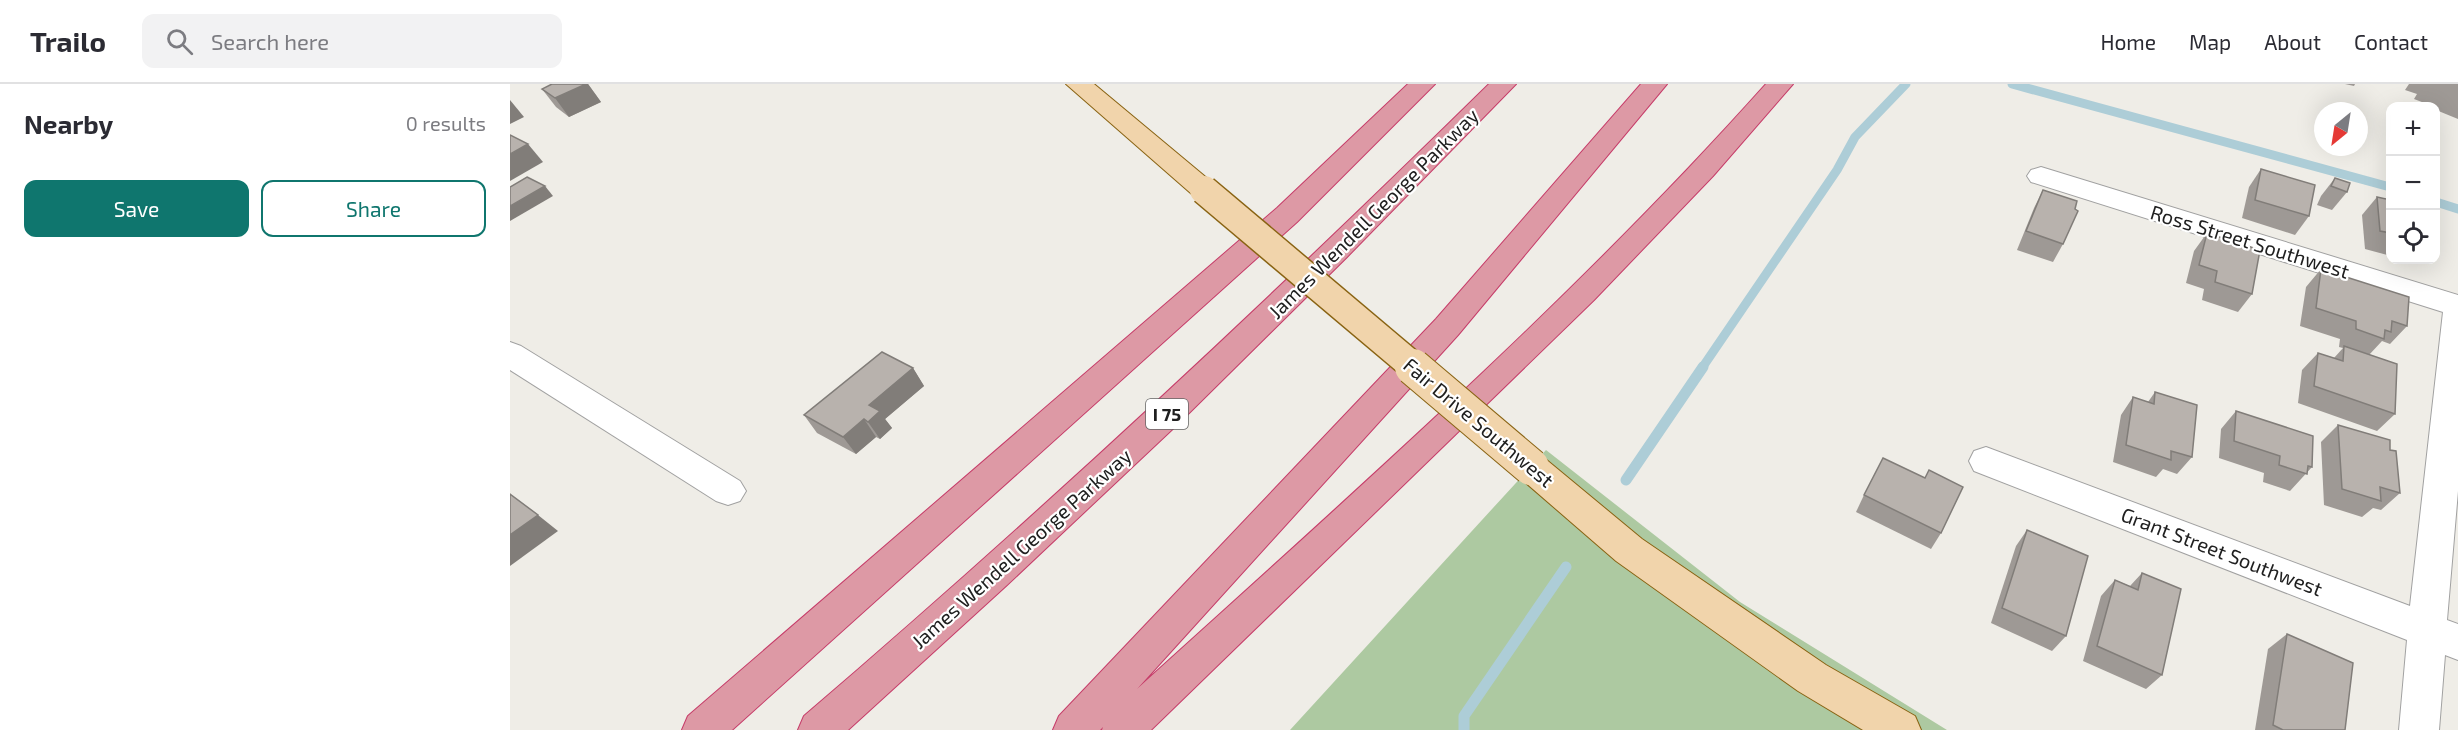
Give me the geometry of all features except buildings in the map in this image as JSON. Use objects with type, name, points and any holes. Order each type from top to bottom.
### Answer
[{"type":"highway","points":[[702,730],[1287,215],[1422,84]]},
{"type":"highway","name":"James Wendell George Parkway","points":[[818,730],[897,662],[1190,393],[1354,235],[1503,84]]},
{"type":"highway","points":[[1073,730],[1447,327],[1654,84]]},
{"type":"highway","points":[[1122,730],[1309,557],[1569,308],[1726,147],[1780,84]]},
{"type":"main road","name":"Fair Drive Southwest","points":[[1079,84],[1629,550],[1812,678],[1901,730]]},
{"type":"street","name":"Ross Street Southwest","points":[[2041,176],[2458,306]]},
{"type":"street","points":[[2419,730],[2442,636],[2458,311]]},
{"type":"street","points":[[510,354],[728,491]]},
{"type":"street","name":"Grant Street Southwest","points":[[1986,461],[2442,636]]},
{"type":"green space","points":[[1546,450],[1740,602],[1947,730],[1290,730]]},
{"type":"waterway","points":[[1702,368],[1837,170],[1855,137],[1906,84]]},
{"type":"waterway","points":[[2012,84],[2386,186]]},
{"type":"waterway","points":[[2440,203],[2458,209]]},
{"type":"waterway","points":[[1626,480],[1703,367]]},
{"type":"waterway","points":[[1464,730],[1464,716],[1566,567]]}]
